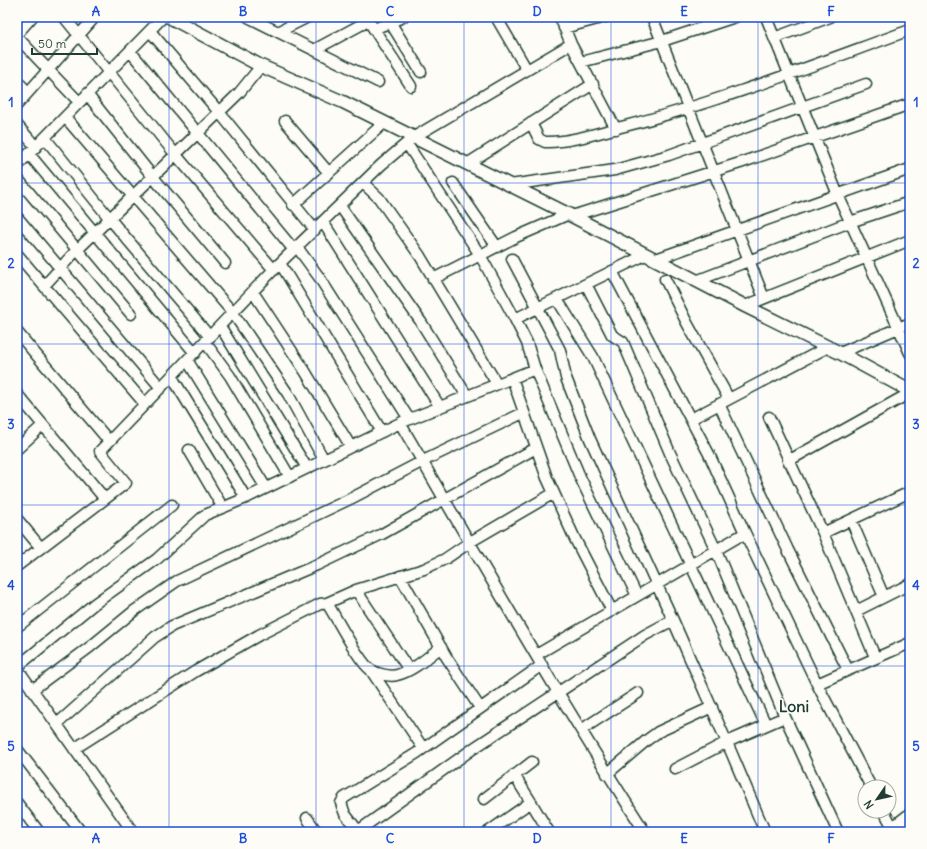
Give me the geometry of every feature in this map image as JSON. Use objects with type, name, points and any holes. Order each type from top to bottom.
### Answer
[{"type":"highway","points":[[901,831],[910,818]]},
{"type":"street","points":[[17,34],[32,17]]},
{"type":"street","points":[[64,17],[176,155],[277,267],[382,432]]},
{"type":"street","points":[[17,105],[95,17]]},
{"type":"street","points":[[17,166],[163,17]]},
{"type":"street","points":[[169,17],[261,66],[343,102],[384,122],[410,141],[467,164],[570,215],[696,281],[840,353],[910,392]]},
{"type":"street","points":[[248,17],[378,82]]},
{"type":"street","points":[[278,32],[308,17]]},
{"type":"street","points":[[314,50],[369,22],[390,22],[403,17]]},
{"type":"street","points":[[496,17],[526,70]]},
{"type":"street","points":[[560,17],[571,44],[616,128]]},
{"type":"street","points":[[564,28],[605,17]]},
{"type":"street","points":[[652,17],[690,109],[736,230],[764,298]]},
{"type":"street","points":[[581,62],[662,41],[735,17]]},
{"type":"street","points":[[766,17],[838,195],[910,353]]},
{"type":"street","points":[[774,38],[830,17]]},
{"type":"street","points":[[369,22],[411,86]]},
{"type":"street","points":[[390,22],[421,72]]},
{"type":"street","points":[[531,123],[539,139],[545,142],[585,136],[690,109],[910,30]]},
{"type":"street","points":[[150,31],[219,112],[315,230]]},
{"type":"street","points":[[17,37],[79,102]]},
{"type":"street","points":[[17,566],[126,483],[100,451],[277,267],[363,183],[410,141],[571,44]]},
{"type":"street","points":[[130,51],[197,134],[319,278],[405,421],[423,461],[542,666],[645,832]]},
{"type":"street","points":[[44,286],[95,233],[239,93],[261,66]]},
{"type":"street","points":[[17,81],[28,92]]},
{"type":"street","points":[[467,164],[593,84]]},
{"type":"street","points":[[510,185],[615,170],[669,155],[866,84]]},
{"type":"street","points":[[87,94],[153,177],[225,263]]},
{"type":"street","points":[[433,279],[496,247],[570,215],[714,171],[910,104]]},
{"type":"street","points":[[65,117],[233,313],[288,394],[324,460]]},
{"type":"street","points":[[285,121],[329,173]]},
{"type":"street","points":[[294,206],[384,122]]},
{"type":"street","points":[[17,125],[32,150],[191,357],[266,488]]},
{"type":"street","points":[[44,138],[208,339],[290,477]]},
{"type":"street","points":[[410,141],[480,256],[527,342],[535,369],[580,477],[637,596]]},
{"type":"street","points":[[514,319],[612,271],[650,257],[736,230],[910,169]]},
{"type":"street","points":[[17,178],[131,314]]},
{"type":"street","points":[[363,183],[379,198],[395,218],[497,384]]},
{"type":"street","points":[[453,183],[496,247]]},
{"type":"street","points":[[696,281],[850,222],[910,202]]},
{"type":"street","points":[[340,206],[421,322],[467,396]]},
{"type":"street","points":[[17,217],[59,269],[161,388]]},
{"type":"street","points":[[323,222],[440,407]]},
{"type":"street","points":[[745,306],[866,256],[910,240]]},
{"type":"street","points":[[17,254],[145,404]]},
{"type":"street","points":[[512,258],[560,350],[566,378],[590,439],[712,707],[765,832]]},
{"type":"street","points":[[612,271],[709,454],[817,684],[867,779]]},
{"type":"street","points":[[665,279],[687,323],[729,399]]},
{"type":"street","points":[[586,284],[612,335],[624,342],[670,453],[716,550],[785,717],[838,832]]},
{"type":"street","points":[[253,292],[305,371],[351,447]]},
{"type":"street","points":[[557,299],[593,356],[692,564],[766,725]]},
{"type":"street","points":[[840,353],[910,323]]},
{"type":"street","points":[[220,326],[307,468]]},
{"type":"street","points":[[17,332],[109,441]]},
{"type":"street","points":[[691,420],[828,347]]},
{"type":"street","points":[[133,832],[17,667],[94,604],[157,559],[205,515],[246,498],[405,421],[535,369]]},
{"type":"street","points":[[172,377],[246,498]]},
{"type":"street","points":[[512,378],[523,413],[554,493],[612,611]]},
{"type":"street","points":[[788,460],[910,392]]},
{"type":"street","points":[[17,394],[105,499]]},
{"type":"street","points":[[719,404],[788,550],[848,670]]},
{"type":"street","points":[[32,690],[90,647],[134,611],[177,581],[350,499],[423,461],[523,413]]},
{"type":"street","points":[[769,417],[823,533],[875,657]]},
{"type":"street","points":[[17,449],[43,425]]},
{"type":"street","points":[[57,724],[155,637],[172,626],[363,544],[536,448]]},
{"type":"street","points":[[189,450],[223,508]]},
{"type":"street","points":[[823,533],[910,492]]},
{"type":"street","points":[[74,749],[196,671],[260,634],[320,604],[327,603],[356,590],[424,569],[445,559],[470,542],[554,493]]},
{"type":"street","points":[[17,627],[172,505]]},
{"type":"street","points":[[17,519],[41,548]]},
{"type":"street","points":[[851,520],[884,597]]},
{"type":"street","points":[[536,655],[745,533]]},
{"type":"street","points":[[400,576],[441,647],[480,708]]},
{"type":"street","points":[[856,611],[910,584]]},
{"type":"street","points":[[356,590],[409,670]]},
{"type":"street","points":[[327,603],[361,659],[423,748]]},
{"type":"street","points":[[542,666],[423,748],[344,798],[341,803],[342,808],[359,832],[474,748],[645,635],[673,620]]},
{"type":"street","points":[[817,684],[875,657],[910,643]]},
{"type":"street","points":[[370,670],[389,676],[396,676],[409,670],[441,647]]},
{"type":"street","points":[[581,730],[638,693]]},
{"type":"street","points":[[608,774],[658,732],[712,707]]},
{"type":"street","points":[[674,769],[727,742],[785,717]]},
{"type":"street","points":[[17,749],[81,832]]},
{"type":"street","points":[[484,799],[532,762]]},
{"type":"street","points":[[514,776],[549,832]]},
{"type":"street","points":[[17,802],[40,832]]},
{"type":"street","points":[[488,832],[531,802]]},
{"type":"street","points":[[307,818],[317,832]]},
{"type":"street","points":[[891,819],[901,831]]},
{"type":"district","name":"Loni","points":[[794,706]]}]
